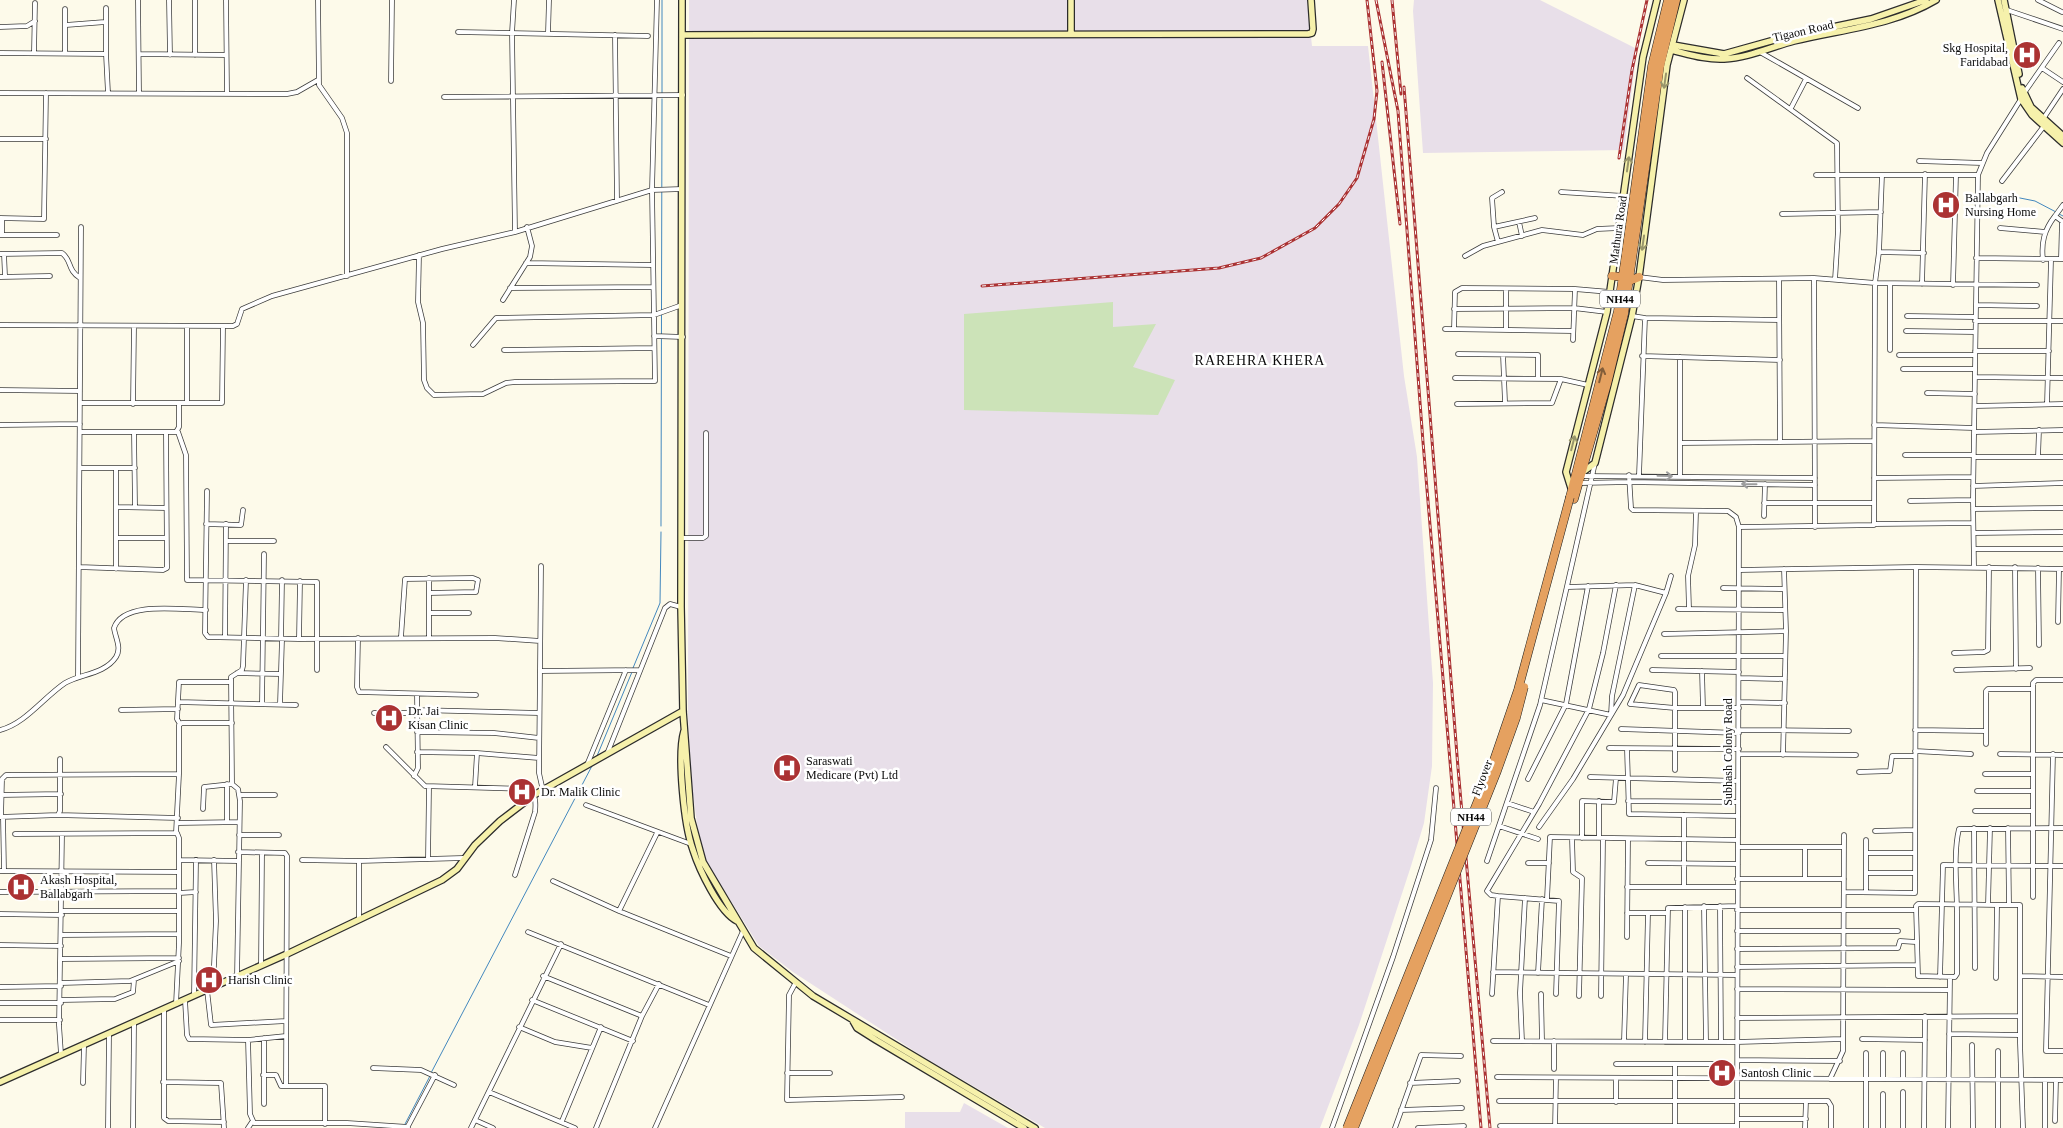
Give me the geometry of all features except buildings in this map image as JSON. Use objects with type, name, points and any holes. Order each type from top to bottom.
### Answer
[{"type":"highway","name":"Mathura Road","points":[[1651,102],[1652,66],[1668,0]]},
{"type":"highway","name":"Mathura Road","points":[[1582,477],[1624,328],[1626,279],[1651,102],[1676,0]]},
{"type":"highway","points":[[1612,276],[1626,279],[1639,277]]},
{"type":"highway","name":"Mathura Road","points":[[1572,496],[1626,279]]},
{"type":"highway","name":"Flyover","points":[[1347,1128],[1496,754],[1518,690],[1572,496],[1582,477]]},
{"type":"highway","name":"Flyover","points":[[1354,1128],[1516,718],[1572,496]]},
{"type":"street","points":[[138,0],[139,92]]},
{"type":"street","points":[[169,0],[170,55]]},
{"type":"street","points":[[194,55],[195,0]]},
{"type":"street","points":[[226,0],[228,92]]},
{"type":"street","points":[[318,0],[318,80],[323,92],[342,118],[347,133],[347,276]]},
{"type":"street","points":[[392,0],[392,81]]},
{"type":"street","points":[[514,0],[512,33],[515,232]]},
{"type":"street","points":[[548,33],[549,0]]},
{"type":"street","points":[[419,255],[418,302],[423,323],[424,380],[427,388],[434,395],[483,394],[506,383],[515,382],[655,381],[652,190],[657,0]]},
{"type":"street","points":[[682,0],[683,337],[681,607],[684,731],[691,818],[703,862],[737,917],[737,921]]},
{"type":"street","points":[[1071,0],[1071,33]]},
{"type":"street","points":[[682,35],[1310,34],[1313,29],[1310,0]]},
{"type":"street","points":[[1572,496],[1566,472],[1607,312],[1643,57],[1657,0]]},
{"type":"street","points":[[1487,861],[1541,700],[1593,476],[1624,328],[1632,316],[1639,277],[1663,92],[1684,0]]},
{"type":"street","name":"Tigaon Road","points":[[1672,47],[1724,54],[1786,37],[1856,26],[1926,0]]},
{"type":"street","name":"Tigaon Road","points":[[1672,47],[1718,60],[1760,52],[1793,41],[1909,13],[1936,0]]},
{"type":"street","points":[[1998,0],[2023,96],[2032,115],[2063,143]]},
{"type":"street","points":[[2038,0],[2062,12]]},
{"type":"street","points":[[34,52],[35,3]]},
{"type":"street","points":[[2007,3],[2023,96],[2031,107],[2063,136]]},
{"type":"street","points":[[2007,3],[2063,29]]},
{"type":"street","points":[[106,8],[108,93]]},
{"type":"street","points":[[65,9],[65,52]]},
{"type":"street","points":[[0,27],[27,26],[35,21]]},
{"type":"street","points":[[66,25],[105,22]]},
{"type":"street","points":[[458,32],[648,36]]},
{"type":"street","points":[[615,36],[617,201]]},
{"type":"street","points":[[1974,568],[1973,477],[1978,175],[1982,163],[2023,96],[2059,43]]},
{"type":"street","points":[[0,53],[65,52],[106,54]]},
{"type":"street","points":[[1760,52],[1858,108]]},
{"type":"street","points":[[139,54],[226,55]]},
{"type":"street","points":[[2042,68],[2063,82]]},
{"type":"street","points":[[1747,78],[1837,143],[1835,280]]},
{"type":"street","points":[[1791,108],[1806,79]]},
{"type":"street","points":[[0,93],[228,92],[287,94],[297,92],[318,80]]},
{"type":"street","points":[[2043,119],[2063,89]]},
{"type":"street","points":[[46,93],[44,219],[1,219],[1,235],[57,235]]},
{"type":"street","points":[[444,98],[682,95]]},
{"type":"street","points":[[2002,181],[2044,126]]},
{"type":"street","points":[[0,139],[46,139]]},
{"type":"street","points":[[1919,161],[1982,163]]},
{"type":"street","points":[[1922,284],[1924,174]]},
{"type":"street","points":[[1816,175],[1978,175]]},
{"type":"street","points":[[1874,524],[1875,283],[1879,252],[1882,175]]},
{"type":"street","points":[[1953,284],[1956,175]]},
{"type":"street","points":[[0,325],[236,325],[240,311],[251,303],[419,255],[515,232],[652,190],[682,189]]},
{"type":"street","points":[[1498,242],[1494,227],[1492,198],[1502,192]]},
{"type":"street","points":[[1561,192],[1624,196]]},
{"type":"street","points":[[2043,260],[2041,248],[2045,232],[2063,205]]},
{"type":"street","points":[[1782,214],[1881,212]]},
{"type":"street","points":[[1976,258],[2062,259],[2062,221],[2055,216]]},
{"type":"street","points":[[1494,227],[1535,218]]},
{"type":"street","points":[[1519,222],[1522,236]]},
{"type":"street","points":[[78,678],[81,227]]},
{"type":"street","points":[[503,300],[532,250],[527,227]]},
{"type":"street","points":[[1465,256],[1483,246],[1542,230],[1583,235],[1597,229],[1619,228]]},
{"type":"street","points":[[2000,228],[2045,232]]},
{"type":"street","points":[[1879,252],[1924,253]]},
{"type":"street","points":[[50,276],[2,277],[2,254],[62,253],[67,257],[71,271],[80,278]]},
{"type":"street","points":[[2047,404],[2051,260]]},
{"type":"street","points":[[526,263],[652,265]]},
{"type":"street","points":[[1639,277],[1663,280],[1814,278],[1890,284],[2037,285]]},
{"type":"street","points":[[1814,278],[1816,527]]},
{"type":"street","points":[[1779,279],[1780,442]]},
{"type":"street","points":[[1890,284],[1890,350]]},
{"type":"street","points":[[510,288],[653,287]]},
{"type":"street","points":[[1454,329],[1454,309],[1458,289],[1575,289],[1610,292]]},
{"type":"street","points":[[1506,289],[1506,329]]},
{"type":"street","points":[[1573,340],[1575,289]]},
{"type":"street","points":[[473,345],[496,318],[654,315],[683,304]]},
{"type":"street","points":[[1976,305],[2037,306]]},
{"type":"street","points":[[1454,309],[1574,308],[1607,312]]},
{"type":"street","points":[[1632,316],[1645,318],[1779,320]]},
{"type":"street","points":[[1907,316],[2063,321]]},
{"type":"street","points":[[1639,475],[1642,356],[1645,318]]},
{"type":"street","points":[[134,326],[134,404]]},
{"type":"street","points":[[187,326],[187,404]]},
{"type":"street","points":[[80,404],[220,404],[223,402],[223,326]]},
{"type":"street","points":[[1445,329],[1573,331]]},
{"type":"street","points":[[1906,331],[1975,332]]},
{"type":"street","points":[[654,336],[683,337]]},
{"type":"street","points":[[504,350],[654,348]]},
{"type":"street","points":[[1899,355],[2049,351]]},
{"type":"street","points":[[1458,354],[1538,355],[1538,379]]},
{"type":"street","points":[[1503,355],[1505,402]]},
{"type":"street","points":[[1642,356],[1780,360]]},
{"type":"street","points":[[1680,357],[1680,476]]},
{"type":"street","points":[[1904,369],[1975,368]]},
{"type":"street","points":[[1975,377],[2063,378]]},
{"type":"street","points":[[1455,378],[1561,379],[1588,385]]},
{"type":"street","points":[[1457,404],[1552,403],[1561,379]]},
{"type":"street","points":[[0,390],[80,391]]},
{"type":"street","points":[[1927,393],[1975,394]]},
{"type":"street","points":[[180,404],[178,432],[186,455],[186,577],[191,582],[205,580],[282,580],[315,581],[318,583],[317,670]]},
{"type":"street","points":[[1975,406],[2063,404]]},
{"type":"street","points":[[0,425],[80,424]]},
{"type":"street","points":[[1874,425],[1974,430],[2063,430]]},
{"type":"street","points":[[2038,457],[2039,430]]},
{"type":"street","points":[[80,432],[178,432]]},
{"type":"street","points":[[134,432],[135,508]]},
{"type":"street","points":[[80,567],[165,570],[167,566],[166,433]]},
{"type":"street","points":[[682,538],[703,538],[706,536],[706,433]]},
{"type":"street","points":[[1680,443],[1874,441]]},
{"type":"street","points":[[1905,455],[2063,457]]},
{"type":"street","points":[[1582,477],[1595,464]]},
{"type":"street","points":[[80,468],[135,468]]},
{"type":"street","points":[[116,468],[116,569]]},
{"type":"street","points":[[1629,475],[1631,508],[1633,510],[1728,512],[1736,517],[1739,527],[1974,523]]},
{"type":"street","points":[[1582,477],[1639,475],[1815,478]]},
{"type":"street","points":[[1582,477],[1591,483],[1815,485]]},
{"type":"street","points":[[1874,478],[1973,477]]},
{"type":"street","points":[[1973,486],[2063,483]]},
{"type":"street","points":[[1764,484],[1764,516]]},
{"type":"street","points":[[207,491],[206,636],[262,639],[402,637],[540,641]]},
{"type":"street","points":[[1910,501],[1973,500]]},
{"type":"street","points":[[1764,504],[1874,503]]},
{"type":"street","points":[[116,507],[166,508]]},
{"type":"street","points":[[1973,509],[2063,508]]},
{"type":"street","points":[[206,524],[241,525],[243,510]]},
{"type":"street","points":[[1689,609],[1688,576],[1695,545],[1696,512]]},
{"type":"street","points":[[225,638],[226,524]]},
{"type":"street","name":"Subhash Colony Road","points":[[1737,1127],[1739,527]]},
{"type":"street","points":[[1974,533],[2063,532]]},
{"type":"street","points":[[116,538],[166,538]]},
{"type":"street","points":[[226,541],[274,541]]},
{"type":"street","points":[[1974,549],[2063,550]]},
{"type":"street","points":[[262,704],[264,554]]},
{"type":"street","points":[[541,566],[539,773],[543,791]]},
{"type":"street","points":[[1740,570],[1916,567],[2061,569],[2058,622]]},
{"type":"street","points":[[1844,892],[1915,893],[1916,567]]},
{"type":"street","points":[[1954,653],[1984,652],[1988,650],[1989,567]]},
{"type":"street","points":[[2016,567],[2016,669]]},
{"type":"street","points":[[2038,568],[2039,646]]},
{"type":"street","points":[[1783,755],[1786,631],[1784,569]]},
{"type":"street","points":[[1539,828],[1573,779],[1623,695],[1645,646],[1671,576]]},
{"type":"street","points":[[429,578],[429,638]]},
{"type":"street","points":[[402,637],[404,580],[475,578],[478,580],[478,590],[476,592],[429,593]]},
{"type":"street","points":[[232,784],[231,676],[243,668],[246,580]]},
{"type":"street","points":[[280,704],[282,580]]},
{"type":"street","points":[[299,639],[300,581]]},
{"type":"street","points":[[1556,994],[1559,902],[1545,899],[1498,896],[1489,894],[1488,887],[1534,812],[1589,709],[1603,653],[1616,585]]},
{"type":"street","points":[[1568,587],[1635,585],[1666,593]]},
{"type":"street","points":[[1611,715],[1612,696],[1635,585]]},
{"type":"street","points":[[1528,779],[1566,704],[1588,586]]},
{"type":"street","points":[[1722,588],[1784,589]]},
{"type":"street","points":[[590,763],[618,695],[665,608],[670,604],[681,607]]},
{"type":"street","points":[[0,730],[16,723],[57,689],[101,668],[115,658],[118,649],[114,628],[119,619],[127,613],[149,609],[206,610]]},
{"type":"street","points":[[1678,609],[1784,610]]},
{"type":"street","points":[[429,613],[469,613]]},
{"type":"street","points":[[1664,634],[1786,631]]},
{"type":"street","points":[[358,638],[357,687],[359,692],[476,695]]},
{"type":"street","points":[[1661,656],[1785,656]]},
{"type":"street","points":[[1956,670],[2030,668]]},
{"type":"street","points":[[540,671],[633,670]]},
{"type":"street","points":[[603,757],[626,699],[633,670]]},
{"type":"street","points":[[1652,670],[1739,672]]},
{"type":"street","points":[[1702,671],[1703,708]]},
{"type":"street","points":[[237,673],[281,674]]},
{"type":"street","points":[[1739,678],[1785,679]]},
{"type":"street","points":[[2033,898],[2033,688],[2036,680],[2063,680]]},
{"type":"street","points":[[176,1004],[179,960],[179,860],[177,833],[178,730],[180,724],[178,702],[180,681],[231,682]]},
{"type":"street","points":[[1675,770],[1674,730],[1675,708],[1675,692],[1673,689],[1639,685],[1630,704],[1675,708],[1739,708]]},
{"type":"street","points":[[1986,744],[1986,691],[1988,689],[2033,688]]},
{"type":"street","points":[[414,776],[417,771],[418,752],[417,694]]},
{"type":"street","points":[[1541,700],[1611,715]]},
{"type":"street","points":[[178,702],[296,705]]},
{"type":"street","points":[[1739,702],[1785,703]]},
{"type":"street","points":[[121,710],[178,709]]},
{"type":"street","points":[[0,1082],[262,966],[448,876],[457,869],[464,858],[500,821],[534,795],[683,711]]},
{"type":"street","points":[[374,713],[539,714]]},
{"type":"street","points":[[180,724],[232,723]]},
{"type":"street","points":[[1621,729],[1738,732],[1784,730],[1849,731]]},
{"type":"street","points":[[1915,730],[1986,731]]},
{"type":"street","points":[[684,731],[681,740],[682,765],[691,844],[698,864],[710,886],[729,915],[737,921],[754,948],[813,996],[1035,1128]]},
{"type":"street","points":[[417,732],[494,733],[539,738]]},
{"type":"street","points":[[386,747],[424,786],[528,789],[534,795],[536,803],[535,812],[515,875]]},
{"type":"street","points":[[1609,748],[1675,749],[1783,755],[1856,755]]},
{"type":"street","points":[[1627,748],[1628,812],[1630,815],[1738,816]]},
{"type":"street","points":[[418,752],[477,753],[539,758]]},
{"type":"street","points":[[475,787],[477,753]]},
{"type":"street","points":[[1859,772],[1890,771],[1892,756],[1971,754]]},
{"type":"street","points":[[2000,754],[2063,755]]},
{"type":"street","points":[[2053,754],[2046,1051],[2063,1051]]},
{"type":"street","points":[[58,815],[60,812],[62,774],[60,759]]},
{"type":"street","points":[[179,774],[4,776],[1,795],[2,871],[179,872]]},
{"type":"street","points":[[1984,774],[2033,774]]},
{"type":"street","points":[[1590,777],[1738,781]]},
{"type":"street","points":[[1582,838],[1581,802],[1614,801],[1616,778]]},
{"type":"street","points":[[227,784],[227,822]]},
{"type":"street","points":[[203,809],[204,787],[232,784],[238,789],[237,976]]},
{"type":"street","points":[[428,859],[429,787]]},
{"type":"street","points":[[1332,1128],[1393,957],[1431,840],[1436,788]]},
{"type":"street","points":[[1978,791],[2033,791]]},
{"type":"street","points":[[1,795],[61,794]]},
{"type":"street","points":[[239,795],[275,795]]},
{"type":"street","points":[[1598,801],[1601,838],[1601,996]]},
{"type":"street","points":[[1628,801],[1738,802]]},
{"type":"street","points":[[1507,803],[1534,812]]},
{"type":"street","points":[[586,804],[657,833],[691,844]]},
{"type":"street","points":[[1975,811],[2033,811]]},
{"type":"street","points":[[1,817],[58,815],[239,822]]},
{"type":"street","points":[[1684,816],[1684,887]]},
{"type":"street","points":[[1499,826],[1538,839]]},
{"type":"street","points":[[2023,1128],[2023,1080],[2020,1034],[2021,907],[2009,905],[1957,904],[1918,904],[1916,910],[1916,966],[1918,976],[1957,976],[1957,904],[1957,866],[1958,830],[1974,828],[2063,828]]},
{"type":"street","points":[[1974,828],[1975,968]]},
{"type":"street","points":[[1988,905],[1990,828]]},
{"type":"street","points":[[2008,828],[2009,905]]},
{"type":"street","points":[[1875,830],[1915,830]]},
{"type":"street","points":[[15,834],[177,833]]},
{"type":"street","points":[[620,911],[657,833]]},
{"type":"street","points":[[62,834],[60,1020],[62,1054]]},
{"type":"street","points":[[239,835],[279,835]]},
{"type":"street","points":[[1830,1079],[1840,1061],[1843,1039],[1844,835]]},
{"type":"street","points":[[1538,973],[1550,837],[1738,840]]},
{"type":"street","points":[[1572,838],[1573,872],[1582,878],[1579,996]]},
{"type":"street","points":[[1627,937],[1628,839]]},
{"type":"street","points":[[1866,840],[1866,892]]},
{"type":"street","points":[[1738,847],[1844,847]]},
{"type":"street","points":[[1805,847],[1805,878]]},
{"type":"street","points":[[238,852],[285,853],[287,856],[286,1085]]},
{"type":"street","points":[[262,852],[262,966]]},
{"type":"street","points":[[1866,853],[1915,853]]},
{"type":"street","points":[[302,860],[359,861],[464,858]]},
{"type":"street","points":[[179,860],[238,860]]},
{"type":"street","points":[[194,996],[196,860]]},
{"type":"street","points":[[214,860],[216,927],[210,988],[211,1025],[286,1021]]},
{"type":"street","points":[[359,861],[359,920]]},
{"type":"street","points":[[1528,863],[1549,863]]},
{"type":"street","points":[[1648,863],[1738,864]]},
{"type":"street","points":[[1940,977],[1942,867],[2063,866]]},
{"type":"street","points":[[1866,873],[1915,873]]},
{"type":"street","points":[[1737,878],[1844,878]]},
{"type":"street","points":[[553,881],[620,911],[731,956]]},
{"type":"street","points":[[1627,887],[1737,887]]},
{"type":"street","points":[[0,892],[196,892]]},
{"type":"street","points":[[1492,994],[1498,896]]},
{"type":"street","points":[[1522,1041],[1520,973],[1524,898]]},
{"type":"street","points":[[1996,978],[1997,905]]},
{"type":"street","points":[[1704,906],[1706,1042]]},
{"type":"street","points":[[1665,1042],[1669,907],[1720,906],[1737,908],[1916,910]]},
{"type":"street","points":[[1720,906],[1721,1042]]},
{"type":"street","points":[[1685,907],[1685,1042]]},
{"type":"street","points":[[0,914],[179,911]]},
{"type":"street","points":[[1627,913],[1668,913]]},
{"type":"street","points":[[1644,1042],[1648,913]]},
{"type":"street","points":[[655,1128],[743,930]]},
{"type":"street","points":[[1737,930],[1898,931]]},
{"type":"street","points":[[528,932],[709,1005]]},
{"type":"street","points":[[62,935],[179,934]]},
{"type":"street","points":[[1737,949],[1898,948],[1900,941],[1916,942]]},
{"type":"street","points":[[471,1128],[560,944]]},
{"type":"street","points":[[0,946],[61,946]]},
{"type":"street","points":[[62,959],[179,960]]},
{"type":"street","points":[[0,987],[134,980],[179,960]]},
{"type":"street","points":[[1737,967],[1916,966]]},
{"type":"street","points":[[1493,972],[1737,975]]},
{"type":"street","points":[[1624,1042],[1626,974]]},
{"type":"street","points":[[543,976],[642,1016]]},
{"type":"street","points":[[2020,976],[2063,977]]},
{"type":"street","points":[[1948,1128],[1950,977]]},
{"type":"street","points":[[0,1003],[61,1002],[120,998],[133,992],[134,980]]},
{"type":"street","points":[[796,982],[789,995],[787,1100],[902,1097]]},
{"type":"street","points":[[596,1128],[642,1016],[658,984]]},
{"type":"street","points":[[1737,989],[1950,990]]},
{"type":"street","points":[[1541,994],[1542,1041]]},
{"type":"street","points":[[186,1000],[187,1037],[189,1039],[248,1040],[286,1036]]},
{"type":"street","points":[[532,1000],[633,1041]]},
{"type":"street","points":[[164,1010],[163,1082],[165,1120],[224,1122]]},
{"type":"street","points":[[1924,1128],[1925,1016]]},
{"type":"street","points":[[1737,1018],[2020,1016]]},
{"type":"street","points":[[0,1020],[60,1020]]},
{"type":"street","points":[[853,1021],[857,1028],[876,1040],[1024,1128]]},
{"type":"street","points":[[133,1128],[134,1024]]},
{"type":"street","points":[[519,1027],[555,1042],[592,1048]]},
{"type":"street","points":[[562,1121],[601,1027]]},
{"type":"street","points":[[108,1128],[109,1034]]},
{"type":"street","points":[[1949,1034],[2020,1034]]},
{"type":"street","points":[[264,1038],[264,1104]]},
{"type":"street","points":[[1493,1041],[1737,1042],[1843,1039]]},
{"type":"street","points":[[1862,1039],[1924,1040]]},
{"type":"street","points":[[248,1040],[252,1122],[248,1128]]},
{"type":"street","points":[[1554,1041],[1554,1069]]},
{"type":"street","points":[[1972,1044],[1973,1128]]},
{"type":"street","points":[[83,1083],[84,1045]]},
{"type":"street","points":[[1998,1051],[1998,1128]]},
{"type":"street","points":[[1883,1052],[1883,1079]]},
{"type":"street","points":[[1866,1053],[1866,1128]]},
{"type":"street","points":[[1903,1053],[1903,1079]]},
{"type":"street","points":[[1396,1128],[1420,1055],[1461,1056]]},
{"type":"street","points":[[1738,1060],[1840,1061]]},
{"type":"street","points":[[1616,1064],[1717,1064],[1720,1078]]},
{"type":"street","points":[[1675,1065],[1675,1127]]},
{"type":"street","points":[[373,1068],[427,1071],[454,1085]]},
{"type":"street","points":[[788,1073],[830,1073]]},
{"type":"street","points":[[263,1075],[276,1075],[280,1086],[325,1086],[325,1124]]},
{"type":"street","points":[[252,1122],[407,1127],[434,1075]]},
{"type":"street","points":[[1497,1077],[2062,1080]]},
{"type":"street","points":[[1555,1127],[1556,1078]]},
{"type":"street","points":[[1616,1078],[1616,1102]]},
{"type":"street","points":[[1410,1083],[1458,1080]]},
{"type":"street","points":[[2045,1080],[2045,1128]]},
{"type":"street","points":[[2056,1080],[2056,1121]]},
{"type":"street","points":[[163,1082],[222,1083],[224,1128]]},
{"type":"street","points":[[489,1092],[575,1128]]},
{"type":"street","points":[[1903,1092],[1903,1128]]},
{"type":"street","points":[[1883,1094],[1883,1128]]},
{"type":"street","points":[[1499,1101],[1825,1101],[1830,1103],[1830,1128]]},
{"type":"street","points":[[1806,1101],[1806,1128]]},
{"type":"street","points":[[1402,1110],[1462,1108]]},
{"type":"street","points":[[1737,1119],[1806,1119]]},
{"type":"street","points":[[475,1120],[493,1128]]},
{"type":"street","points":[[1418,1128],[1464,1126]]},
{"type":"street","points":[[1500,1126],[1737,1127]]},
{"type":"shaded area","points":[[689,0],[1307,0],[1312,46],[1368,46],[1404,376],[1417,457],[1433,683],[1432,766],[1424,823],[1411,866],[1359,1025],[1320,1128],[1045,1128],[922,1056],[793,972],[759,946],[701,853],[692,787],[688,718]]},
{"type":"shaded area","points":[[1414,0],[1540,0],[1637,49],[1624,150],[1423,153],[1413,11]]},
{"type":"shaded area","points":[[964,1103],[1008,1128],[905,1128],[905,1112],[960,1112]]},
{"type":"green space","points":[[1113,302],[1113,327],[1156,324],[1133,367],[1175,380],[1158,415],[964,410],[964,314]]},
{"type":"waterway","points":[[662,0],[662,94]]},
{"type":"waterway","points":[[661,526],[662,99]]},
{"type":"waterway","points":[[2005,195],[2035,201],[2056,212]]},
{"type":"waterway","points":[[2059,214],[2063,216]]},
{"type":"waterway","points":[[633,668],[660,603],[661,532]]},
{"type":"waterway","points":[[597,756],[632,672]]},
{"type":"waterway","points":[[431,1073],[593,764]]},
{"type":"waterway","points":[[404,1126],[430,1076]]},
{"type":"railway","points":[[982,286],[1219,268],[1261,258],[1315,228],[1339,204],[1357,178],[1374,119],[1377,91],[1367,0]]},
{"type":"railway","points":[[1376,0],[1398,111],[1423,442],[1481,1128]]},
{"type":"railway","points":[[1392,0],[1401,94]]},
{"type":"railway","points":[[1619,158],[1632,70],[1647,0]]},
{"type":"railway","points":[[1382,62],[1400,224]]},
{"type":"railway","points":[[1404,87],[1458,768],[1490,1128]]},
{"type":"place","name":"Skg Hospital, Faridabad","points":[[2027,55]]},
{"type":"place","name":"Ballabgarh Nursing Home","points":[[1946,205]]},
{"type":"place","name":"Dr. Jai Kisan Clinic","points":[[389,718]]},
{"type":"place","name":"Saraswati Medicare (Pvt) Ltd","points":[[787,768]]},
{"type":"place","name":"Dr. Malik Clinic","points":[[522,792]]},
{"type":"place","name":"Akash Hospital, Ballabgarh","points":[[21,887]]},
{"type":"place","name":"Harish Clinic","points":[[209,980]]},
{"type":"place","name":"Santosh Clinic","points":[[1722,1073]]},
{"type":"district","name":"RAREHRA KHERA","points":[[1260,360]]}]
